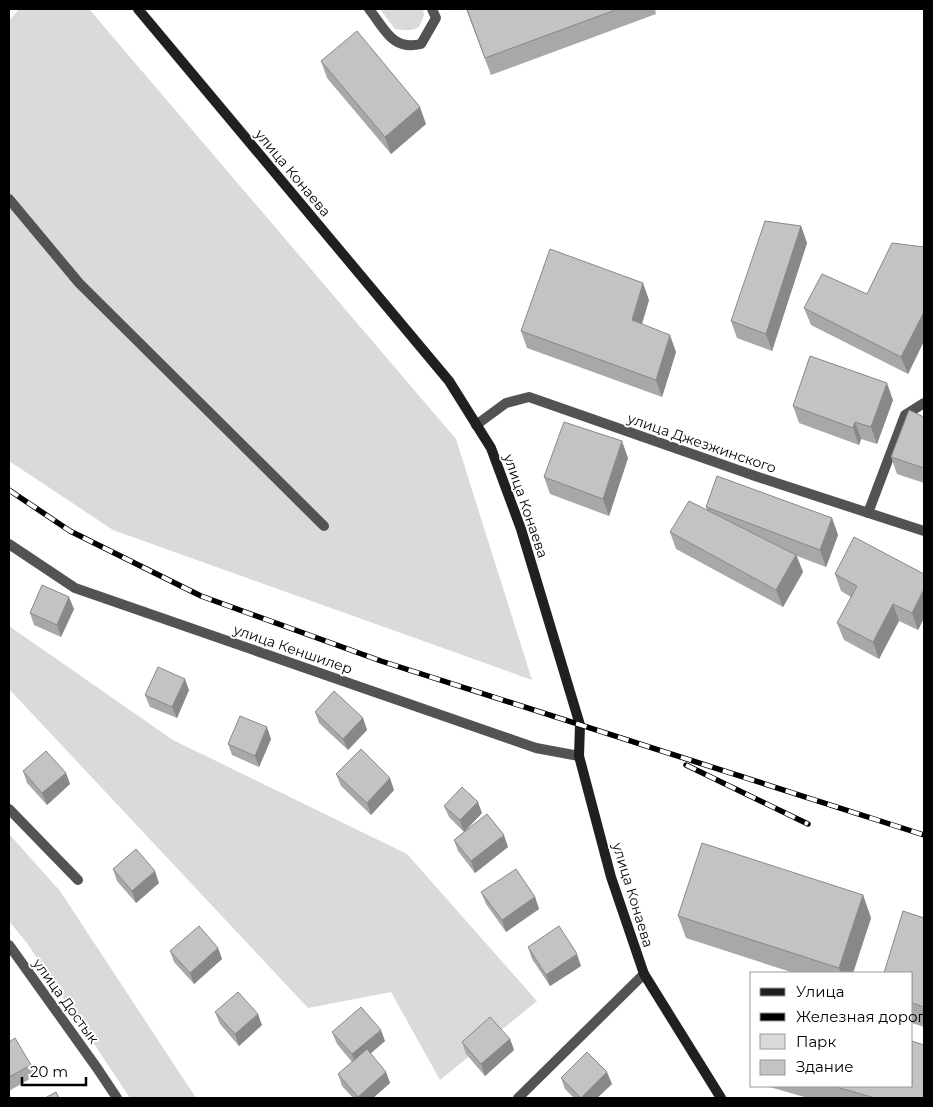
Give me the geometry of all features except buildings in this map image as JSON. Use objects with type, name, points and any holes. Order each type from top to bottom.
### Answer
[{"type":"main road","name":"улица Конаева","points":[[138,9],[449,381],[491,448],[521,529],[580,725],[579,756],[611,876],[644,974],[721,1098]]},
{"type":"street","points":[[369,9],[395,43],[410,46],[421,44],[432,26],[436,18],[432,9]]},
{"type":"street","points":[[9,199],[79,284],[324,526]]},
{"type":"street","name":"улица Джезжинского","points":[[476,425],[506,403],[529,397],[758,477],[924,531]]},
{"type":"street","points":[[868,513],[904,415],[924,403]]},
{"type":"street","name":"улица Кеншилер","points":[[9,544],[75,588],[536,748],[579,756]]},
{"type":"street","points":[[9,809],[78,880]]},
{"type":"street","name":"улица Достык","points":[[9,945],[117,1098]]},
{"type":"street","points":[[518,1098],[644,974]]},
{"type":"green space","points":[[19,9],[89,9],[456,439],[532,680],[113,530],[9,461],[9,21]]},
{"type":"green space","points":[[380,9],[423,9],[424,15],[419,27],[416,29],[395,29]]},
{"type":"green space","points":[[9,626],[173,740],[407,854],[537,1001],[440,1080],[391,992],[308,1008],[9,689]]},
{"type":"green space","points":[[9,834],[60,891],[196,1098],[130,1098],[27,943],[9,921]]},
{"type":"railway","points":[[9,490],[70,531],[201,596],[381,661],[924,835]]},
{"type":"railway","points":[[686,765],[808,824]]}]
